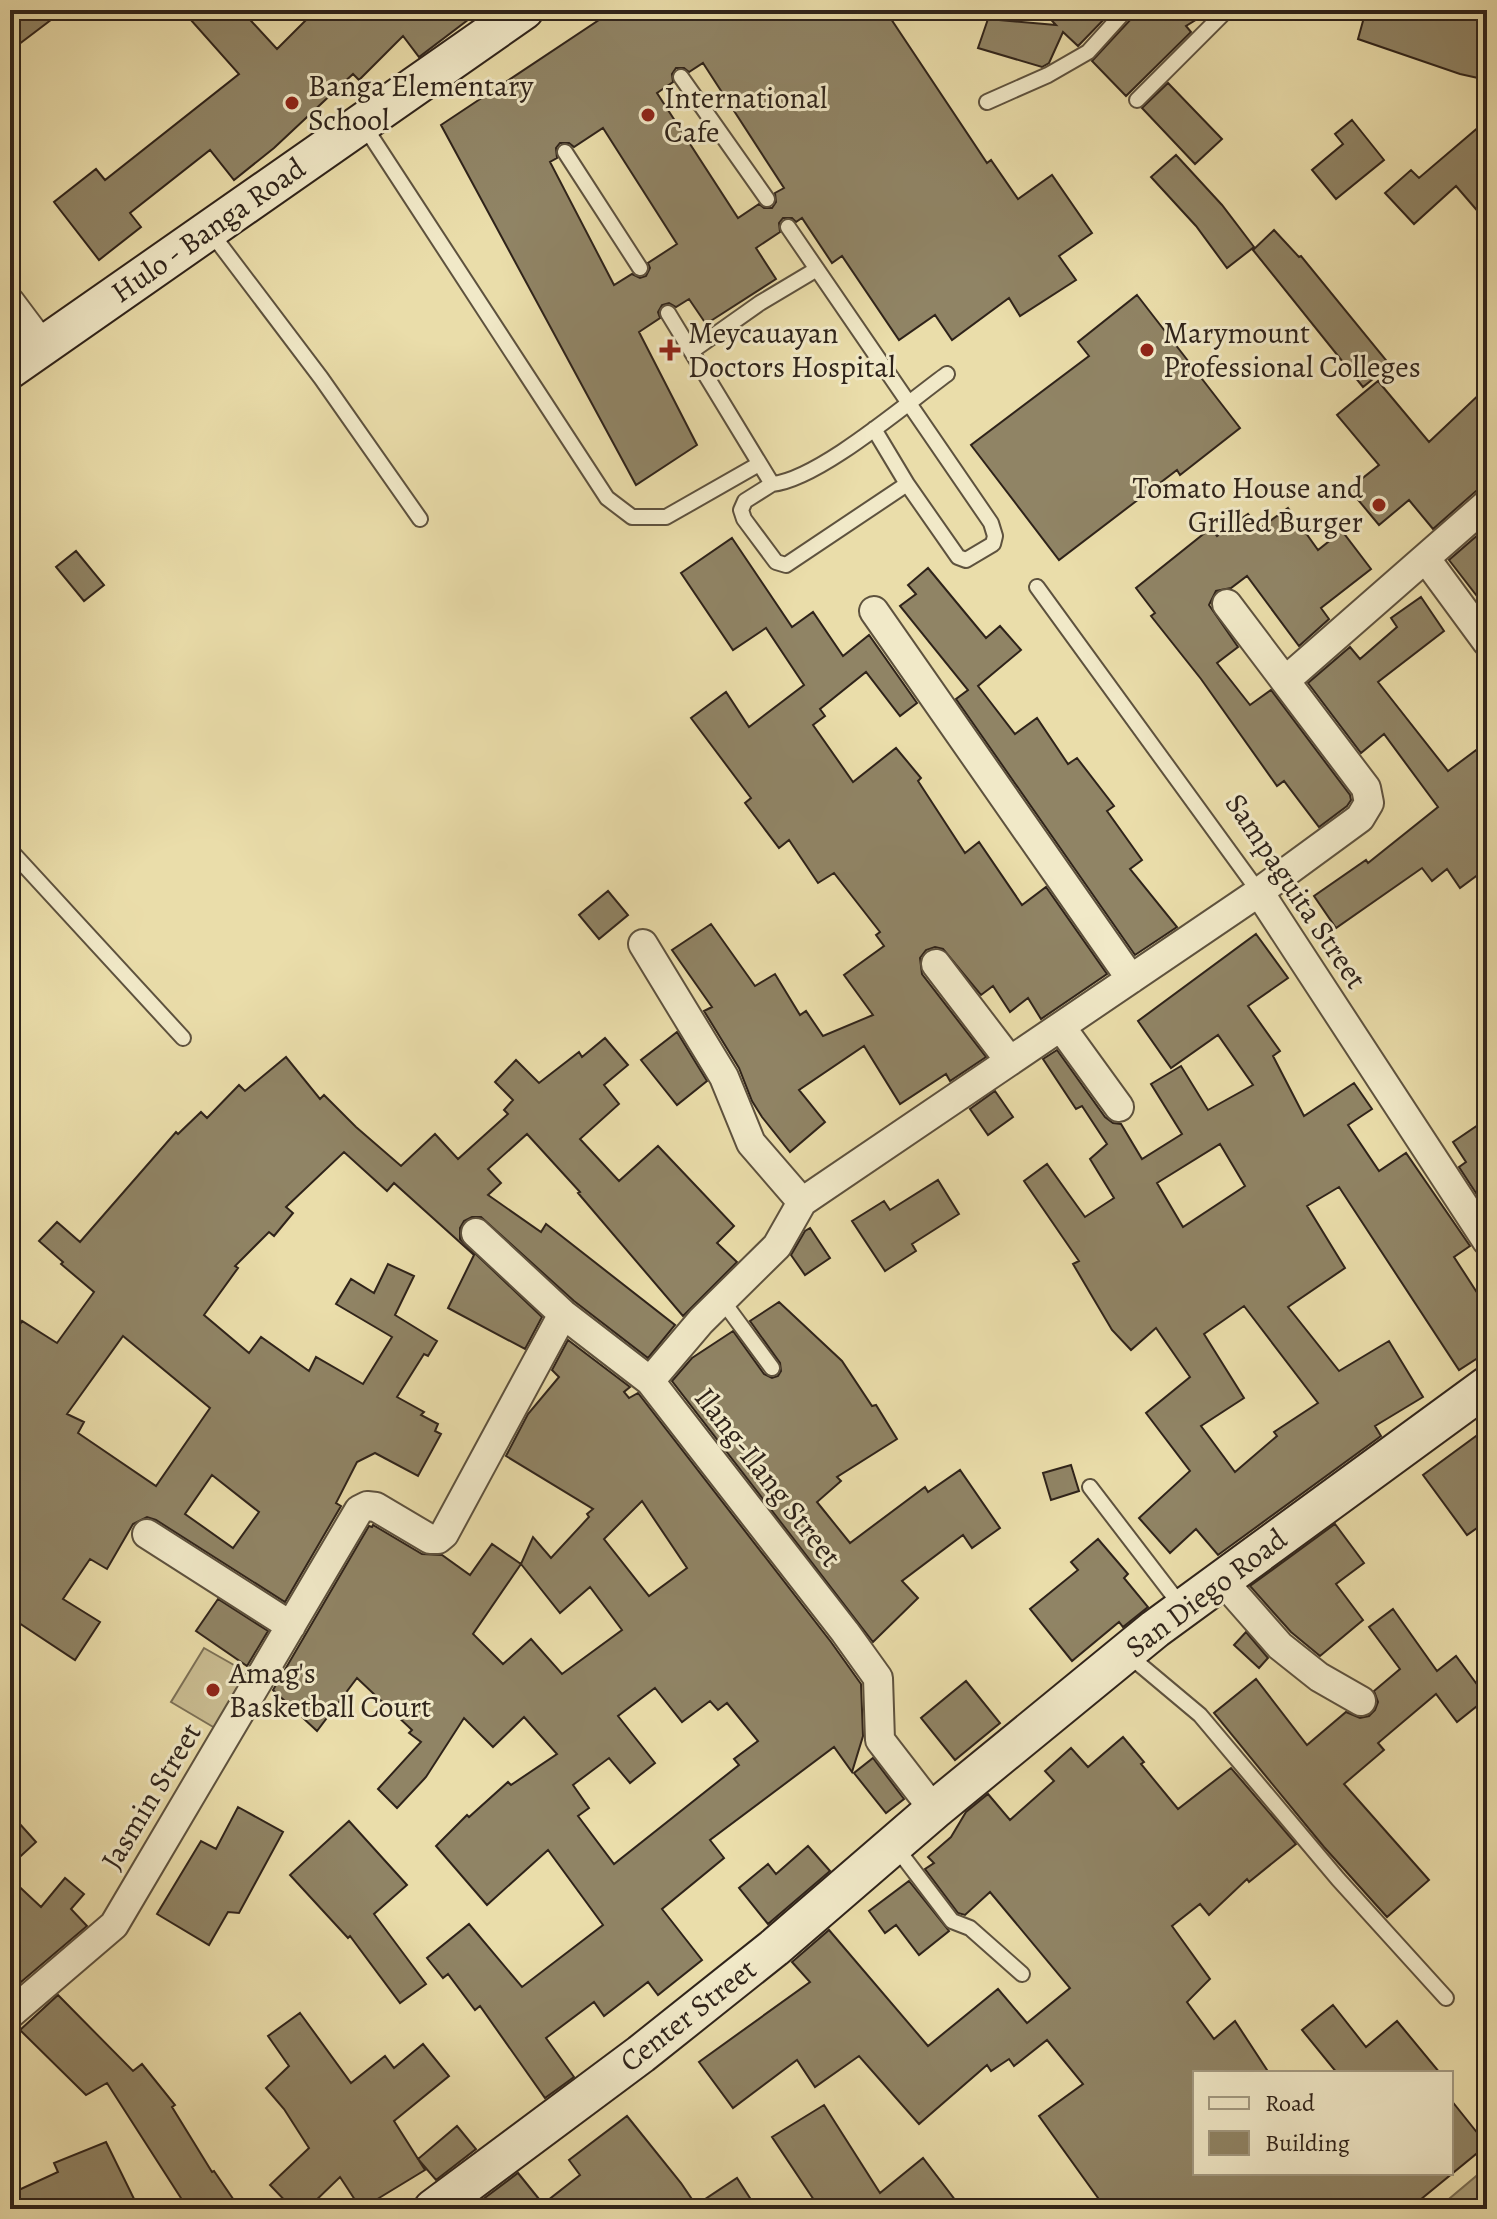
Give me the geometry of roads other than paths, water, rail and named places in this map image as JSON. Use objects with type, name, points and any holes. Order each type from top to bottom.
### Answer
[{"type":"street","name":"Hulo - Banga Road","points":[[10,369],[524,10]]},
{"type":"street","points":[[10,302],[43,346]]},
{"type":"street","points":[[1286,680],[1487,504]]},
{"type":"street","points":[[1426,559],[1487,642]]},
{"type":"street","points":[[650,1381],[701,1321],[777,1246],[802,1202],[1259,892],[1360,818],[1369,803],[1366,788],[1227,604]]},
{"type":"street","points":[[874,611],[1131,979]]},
{"type":"street","name":"Sampaguita Street","points":[[1259,892],[1487,1241]]},
{"type":"street","points":[[643,944],[724,1077],[751,1143],[802,1202]]},
{"type":"street","points":[[936,964],[1010,1061]]},
{"type":"street","points":[[1061,1027],[1119,1107]]},
{"type":"street","name":"Ilang-Ilang Street","points":[[476,1233],[563,1314],[650,1381],[878,1678],[880,1740],[934,1810]]},
{"type":"street","name":"Jasmin Street","points":[[10,2014],[114,1925],[359,1510],[367,1506],[376,1507],[430,1539],[438,1539],[444,1534],[563,1314]]},
{"type":"street","name":"San Diego Road","points":[[934,1810],[1182,1608],[1487,1386]]},
{"type":"street","points":[[147,1534],[291,1626]]},
{"type":"street","points":[[1222,1580],[1280,1646],[1319,1677],[1361,1701]]},
{"type":"street","name":"Center Street","points":[[433,2209],[641,2054],[774,1948],[934,1810]]},
{"type":"lane","points":[[987,102],[1048,75],[1088,52],[1126,10]]},
{"type":"lane","points":[[1137,100],[1227,10]]},
{"type":"lane","points":[[681,77],[767,199]]},
{"type":"lane","points":[[361,122],[607,498],[632,517],[666,517],[759,464]]},
{"type":"lane","points":[[565,152],[640,268]]},
{"type":"lane","points":[[788,227],[991,523],[995,536],[993,544],[966,560],[958,557],[907,484],[874,429]]},
{"type":"lane","points":[[208,230],[321,378],[420,519]]},
{"type":"lane","points":[[692,351],[760,303],[817,269]]},
{"type":"lane","points":[[668,313],[772,484]]},
{"type":"lane","points":[[907,484],[786,565],[776,562],[744,519],[741,510],[745,501],[772,484],[797,478],[874,429],[947,374]]},
{"type":"lane","name":"Sampaguita Street","points":[[1037,587],[1259,892]]},
{"type":"lane","points":[[10,850],[183,1038]]},
{"type":"lane","points":[[722,1300],[772,1368]]},
{"type":"lane","points":[[1090,1487],[1182,1608]]},
{"type":"lane","points":[[1125,1653],[1200,1715],[1338,1879],[1446,1998]]},
{"type":"lane","points":[[894,1845],[949,1919],[970,1928],[1022,1974]]},
{"type":"place","name":"Banga Elementary School","points":[[292,103]]},
{"type":"place","name":"International Cafe","points":[[648,115]]},
{"type":"place","name":"Meycauayan Doctors Hospital","points":[[670,350]]},
{"type":"place","name":"Marymount Professional Colleges","points":[[1147,350]]},
{"type":"place","name":"Tomato House and Grilled Burger","points":[[1379,505]]},
{"type":"place","name":"Amag's Basketball Court","points":[[213,1690]]}]
